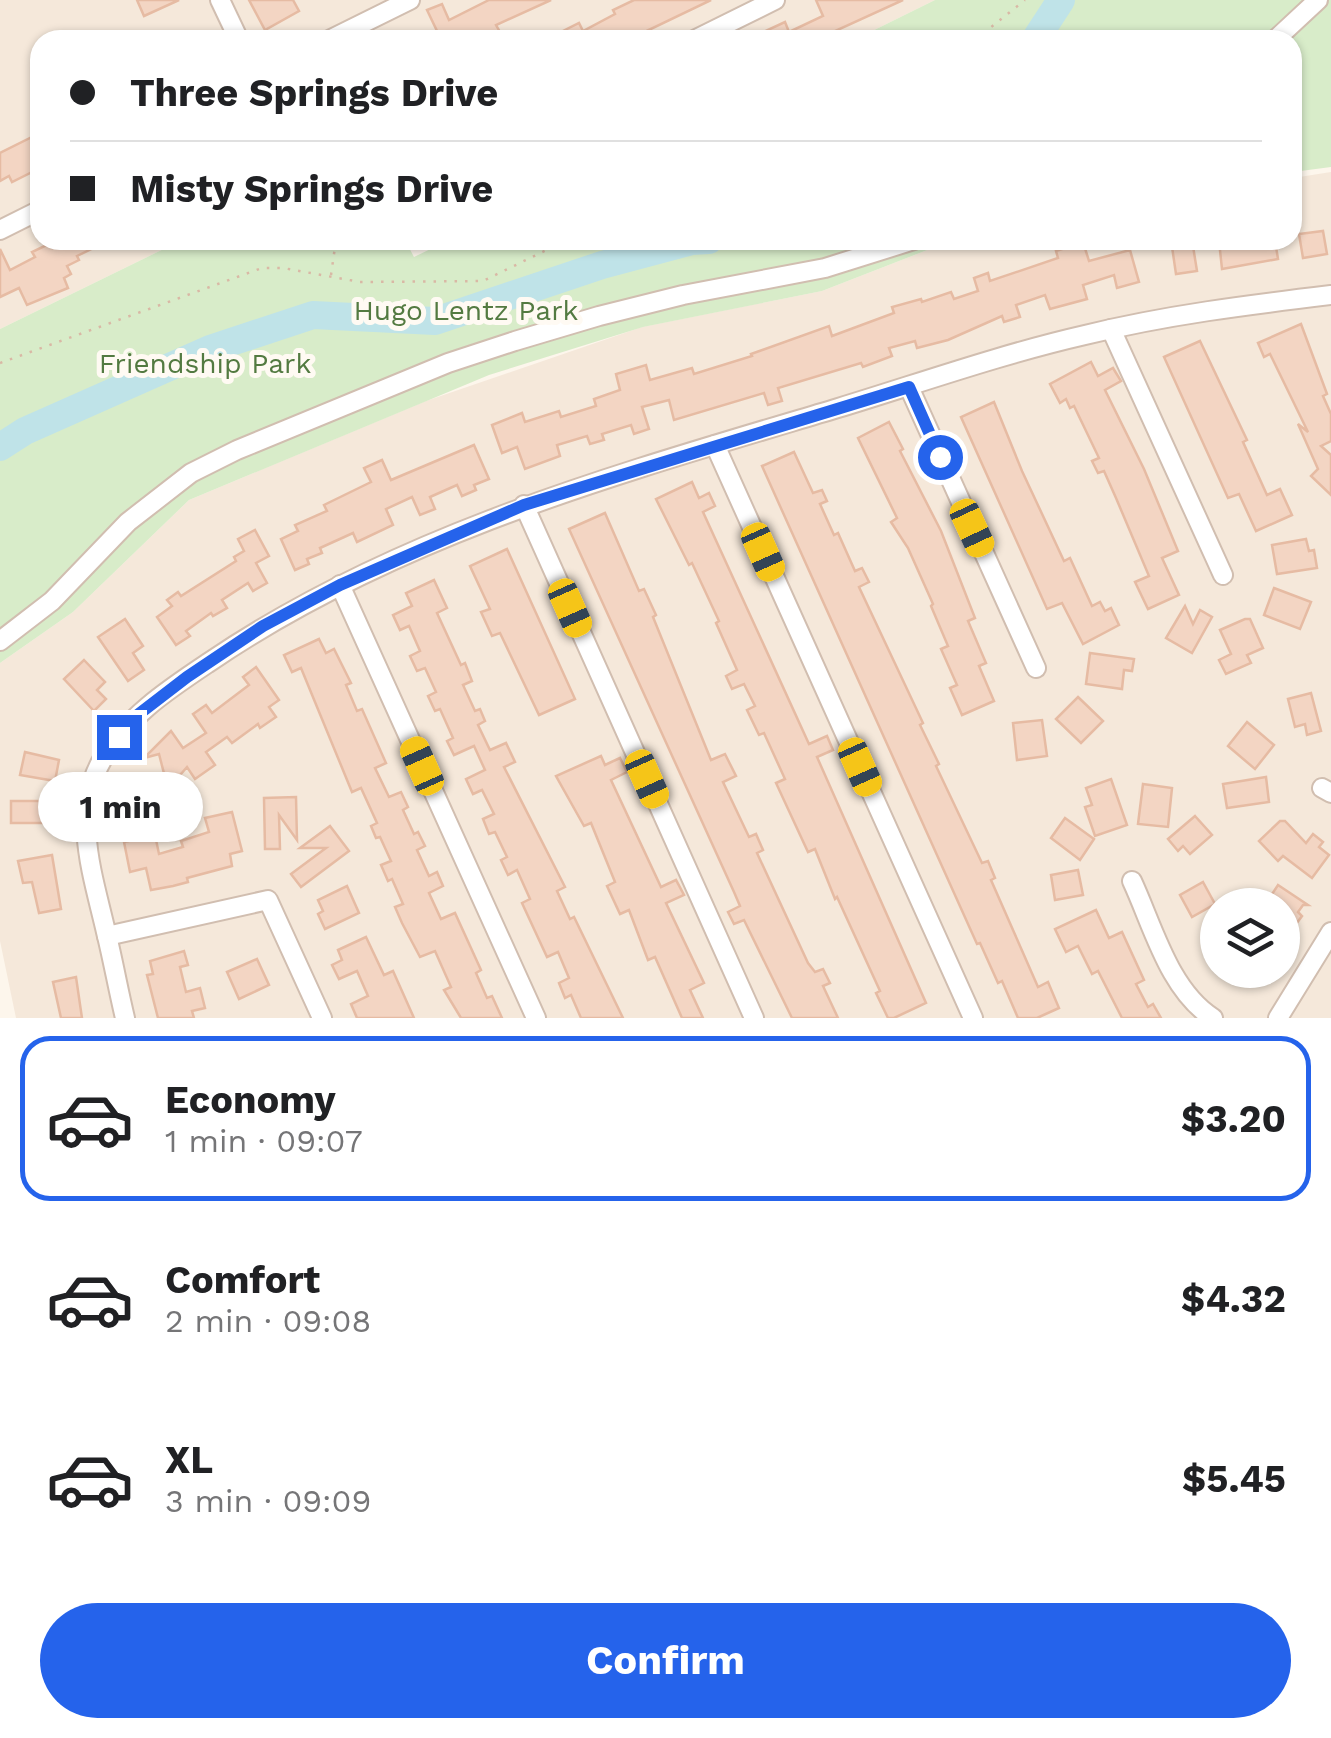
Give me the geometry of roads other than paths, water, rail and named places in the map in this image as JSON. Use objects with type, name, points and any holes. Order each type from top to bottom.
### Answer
[{"type":"street","points":[[220,0],[234,30]]},
{"type":"street","points":[[349,30],[410,0]]},
{"type":"street","points":[[714,30],[775,0]]},
{"type":"street","points":[[1286,30],[1318,0]]},
{"type":"street","points":[[0,230],[30,215]]},
{"type":"street","points":[[0,641],[52,601],[128,522],[191,473],[237,450],[448,363],[516,341],[683,295],[825,268],[882,250]]},
{"type":"street","points":[[124,1018],[88,858],[88,796],[102,758],[135,717],[263,626],[340,585],[524,505],[714,445],[1111,329],[1207,310],[1330,297]]},
{"type":"street","points":[[1111,329],[1223,575]]},
{"type":"street","points":[[909,387],[1036,668]]},
{"type":"street","points":[[714,445],[973,1018]]},
{"type":"street","points":[[524,505],[754,1018]]},
{"type":"street","points":[[340,585],[536,1018]]},
{"type":"street","points":[[1132,880],[1178,982],[1191,1001],[1214,1018]]},
{"type":"street","points":[[107,936],[268,900],[322,1018]]},
{"type":"street","points":[[1278,1018],[1331,932]]},
{"type":"waterway","points":[[1042,30],[1061,0]]},
{"type":"waterway","points":[[0,447],[25,431],[210,349],[313,315],[435,321],[658,250]]},
{"type":"park label","name":"Hugo Lentz Park","points":[[466,310]]},
{"type":"park label","name":"Friendship Park","points":[[205,363]]}]
